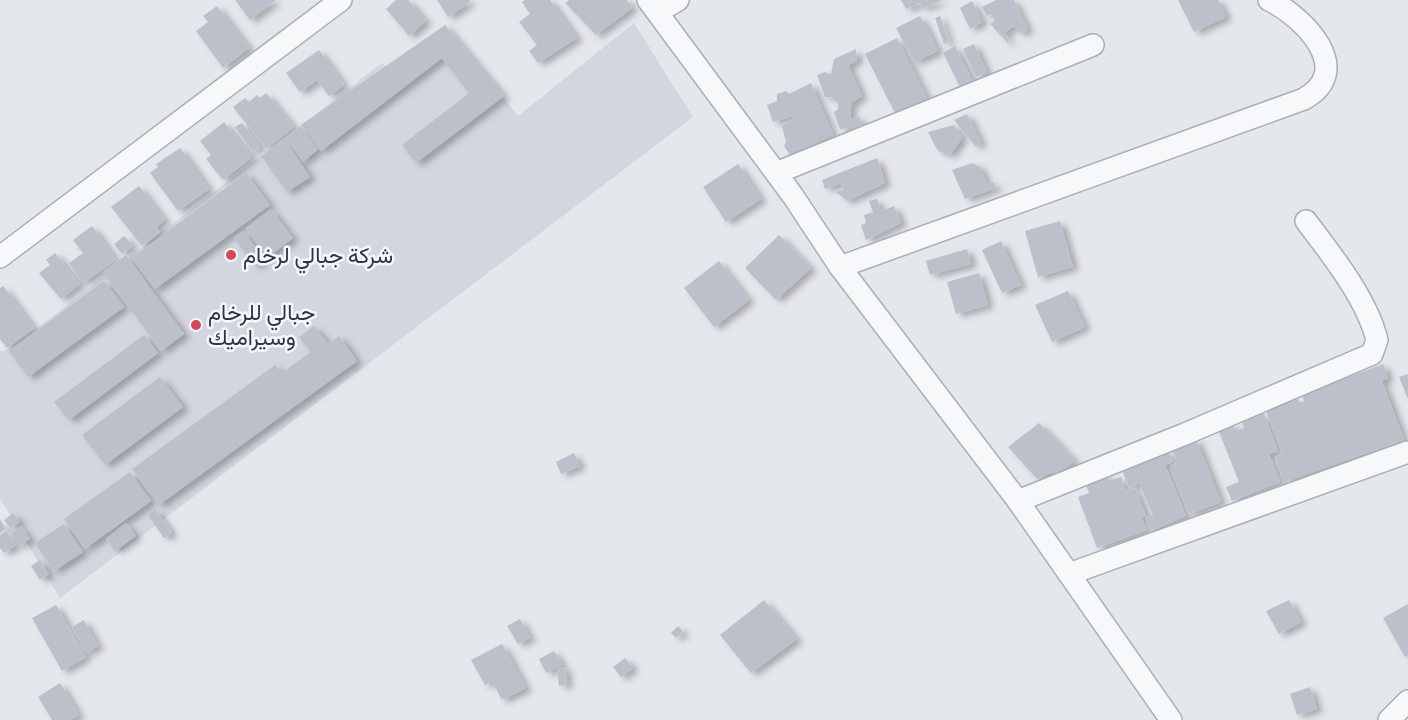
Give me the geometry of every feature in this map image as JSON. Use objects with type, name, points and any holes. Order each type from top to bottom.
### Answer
[{"type":"street","points":[[0,257],[341,0]]},
{"type":"street","points":[[678,0],[653,6],[776,173],[840,267],[1018,501],[1171,720]]},
{"type":"street","points":[[840,267],[1304,99],[1318,91],[1326,79],[1327,62],[1321,50],[1310,32],[1294,15],[1269,0]]},
{"type":"street","points":[[776,173],[1093,45]]},
{"type":"street","points":[[1018,501],[1185,434],[1372,354],[1377,340],[1365,309],[1335,260],[1306,221]]},
{"type":"street","points":[[1069,574],[1408,452]]},
{"type":"street","points":[[1389,720],[1408,701]]},
{"type":"shaded area","points":[[634,23],[693,117],[60,598],[0,498],[0,351],[5,351],[36,329],[382,63],[388,68],[445,25],[518,116]]},
{"type":"building","points":[[235,0],[276,0],[250,20]]},
{"type":"building","points":[[396,0],[408,0],[426,21],[409,36],[386,9]]},
{"type":"building","points":[[437,0],[469,0],[470,2],[448,17]]},
{"type":"building","points":[[550,0],[577,38],[538,63],[529,51],[537,45],[519,22],[530,14],[522,2]]},
{"type":"building","points":[[569,0],[627,0],[632,8],[596,35],[565,3]]},
{"type":"building","points":[[901,0],[943,0],[923,8],[920,3],[906,9]]},
{"type":"building","points":[[996,0],[1014,0],[1028,30],[1020,33],[1014,26],[1005,32],[1010,45],[990,24],[995,20],[991,14],[987,16],[982,7]]},
{"type":"building","points":[[1178,0],[1218,0],[1226,17],[1194,32]]},
{"type":"building","points":[[972,1],[982,22],[970,29],[960,8]]},
{"type":"building","points":[[217,6],[249,48],[223,68],[196,31],[208,22],[203,16]]},
{"type":"building","points":[[920,16],[938,51],[914,62],[896,28]]},
{"type":"building","points":[[940,16],[949,42],[944,44],[935,18]]},
{"type":"building","points":[[445,25],[504,96],[416,163],[402,145],[469,93],[442,58],[321,151],[301,125]]},
{"type":"building","points":[[897,38],[927,98],[895,113],[865,54]]},
{"type":"building","points":[[974,44],[987,72],[976,77],[963,49]]},
{"type":"building","points":[[955,46],[973,82],[961,89],[943,53]]},
{"type":"building","points":[[856,49],[857,61],[848,65],[862,96],[852,102],[850,112],[851,119],[859,116],[862,126],[840,129],[834,112],[838,109],[838,98],[825,97],[817,75],[825,72],[831,74],[834,59]]},
{"type":"building","points":[[319,50],[344,85],[329,96],[317,80],[300,92],[286,73]]},
{"type":"building","points":[[811,83],[833,135],[809,146],[813,151],[806,154],[800,151],[790,155],[784,146],[786,142],[782,126],[792,120],[792,116],[773,122],[767,105],[777,101],[777,94],[786,91],[789,94]]},
{"type":"building","points":[[266,93],[294,127],[266,149],[233,107],[245,98],[249,102],[257,95],[260,98]]},
{"type":"building","points":[[967,114],[981,142],[976,147],[954,120]]},
{"type":"building","points":[[224,122],[252,157],[223,180],[206,159],[211,155],[200,141]]},
{"type":"building","points":[[242,123],[260,147],[253,152],[235,127]]},
{"type":"building","points":[[954,125],[962,138],[950,155],[938,151],[928,132]]},
{"type":"building","points":[[300,126],[318,149],[303,162],[285,138]]},
{"type":"building","points":[[284,138],[310,177],[287,192],[261,156]]},
{"type":"building","points":[[180,148],[209,189],[178,211],[150,173],[158,167],[156,164]]},
{"type":"building","points":[[877,158],[885,183],[847,201],[836,192],[843,190],[841,183],[825,189],[822,180]]},
{"type":"building","points":[[972,163],[980,167],[987,184],[993,182],[996,188],[965,199],[952,170]]},
{"type":"building","points":[[738,164],[761,199],[726,222],[703,187]]},
{"type":"building","points":[[246,173],[270,205],[155,289],[132,258]]},
{"type":"building","points":[[139,186],[165,220],[156,227],[160,232],[142,246],[111,207]]},
{"type":"building","points":[[877,199],[881,211],[894,206],[901,223],[866,240],[861,225],[866,223],[864,215],[873,212],[869,201]]},
{"type":"building","points":[[271,209],[293,238],[268,257],[246,228]]},
{"type":"building","points":[[1060,221],[1073,267],[1038,277],[1025,231]]},
{"type":"building","points":[[92,226],[116,260],[83,283],[69,263],[83,253],[73,240]]},
{"type":"building","points":[[243,231],[264,259],[255,266],[234,238]]},
{"type":"building","points":[[779,235],[811,268],[776,300],[745,268]]},
{"type":"building","points":[[124,236],[133,246],[122,254],[114,244]]},
{"type":"building","points":[[1001,241],[1021,285],[1002,293],[982,250]]},
{"type":"building","points":[[967,249],[971,264],[930,275],[926,261]]},
{"type":"building","points":[[55,253],[80,284],[61,299],[39,273],[50,265],[46,260]]},
{"type":"building","points":[[126,255],[184,334],[161,351],[103,272]]},
{"type":"building","points":[[719,261],[749,300],[714,327],[684,288]]},
{"type":"building","points":[[979,273],[988,305],[956,314],[947,282]]},
{"type":"building","points":[[104,281],[124,307],[28,377],[9,351]]},
{"type":"building","points":[[3,286],[34,328],[7,348],[0,339],[0,288]]},
{"type":"building","points":[[1068,291],[1085,327],[1052,342],[1035,305]]},
{"type":"building","points":[[314,326],[328,344],[339,336],[357,361],[159,505],[132,469],[275,365],[282,373],[311,352],[299,337]]},
{"type":"building","points":[[144,335],[158,353],[69,420],[54,402]]},
{"type":"building","points":[[1383,364],[1388,378],[1382,381],[1404,440],[1284,482],[1275,457],[1283,454],[1266,411],[1298,399],[1300,403],[1304,401],[1302,394]]},
{"type":"building","points":[[1408,374],[1408,399],[1399,377]]},
{"type":"building","points":[[160,377],[183,407],[105,465],[82,435]]},
{"type":"building","points":[[1264,413],[1278,451],[1269,454],[1280,482],[1232,501],[1226,487],[1239,482],[1218,429],[1233,423],[1236,431],[1244,428],[1242,422]]},
{"type":"building","points":[[1039,423],[1075,461],[1054,476],[1052,472],[1037,479],[1008,447]]},
{"type":"building","points":[[1196,439],[1221,502],[1189,514],[1170,466],[1177,463],[1172,449]]},
{"type":"building","points":[[1168,450],[1173,462],[1165,465],[1186,516],[1150,531],[1145,518],[1153,515],[1139,483],[1129,488],[1122,470]]},
{"type":"building","points":[[574,453],[580,466],[561,474],[556,462]]},
{"type":"building","points":[[130,472],[151,501],[85,549],[64,519]]},
{"type":"building","points":[[1107,474],[1109,481],[1121,477],[1126,491],[1135,488],[1146,516],[1142,518],[1147,530],[1097,548],[1078,497],[1089,493],[1085,482]]},
{"type":"building","points":[[155,509],[172,533],[164,538],[148,515]]},
{"type":"building","points":[[13,513],[20,522],[11,529],[4,520]]},
{"type":"building","points":[[0,519],[6,529],[0,533]]},
{"type":"building","points":[[126,523],[136,536],[115,551],[106,539]]},
{"type":"building","points":[[64,524],[83,552],[54,571],[35,543]]},
{"type":"building","points":[[21,526],[30,539],[20,546],[11,533]]},
{"type":"building","points":[[6,531],[16,545],[4,553],[0,548],[0,535]]},
{"type":"building","points":[[40,560],[49,574],[40,580],[31,566]]},
{"type":"building","points":[[764,600],[797,639],[751,673],[720,635]]},
{"type":"building","points":[[1289,600],[1301,622],[1279,634],[1266,611]]},
{"type":"building","points":[[1408,604],[1408,656],[1405,657],[1383,618]]},
{"type":"building","points":[[56,605],[86,657],[62,671],[32,618]]},
{"type":"building","points":[[520,619],[530,638],[518,644],[507,626]]},
{"type":"building","points":[[84,620],[98,646],[86,653],[72,627]]},
{"type":"building","points":[[678,626],[683,632],[676,638],[671,633]]},
{"type":"building","points":[[502,644],[526,688],[502,700],[492,681],[485,685],[471,660]]},
{"type":"building","points":[[554,651],[562,665],[546,673],[539,659]]},
{"type":"building","points":[[625,658],[633,668],[621,677],[613,667]]},
{"type":"building","points":[[565,667],[567,685],[559,686],[557,668]]},
{"type":"building","points":[[60,683],[79,715],[70,720],[52,720],[38,697]]},
{"type":"building","points":[[1310,687],[1317,709],[1297,715],[1290,694]]},
{"type":"place","name":"شركة جبالي لرخام","points":[[231,255]]},
{"type":"place","name":"جبالي للرخام وسيراميك","points":[[196,325]]}]
